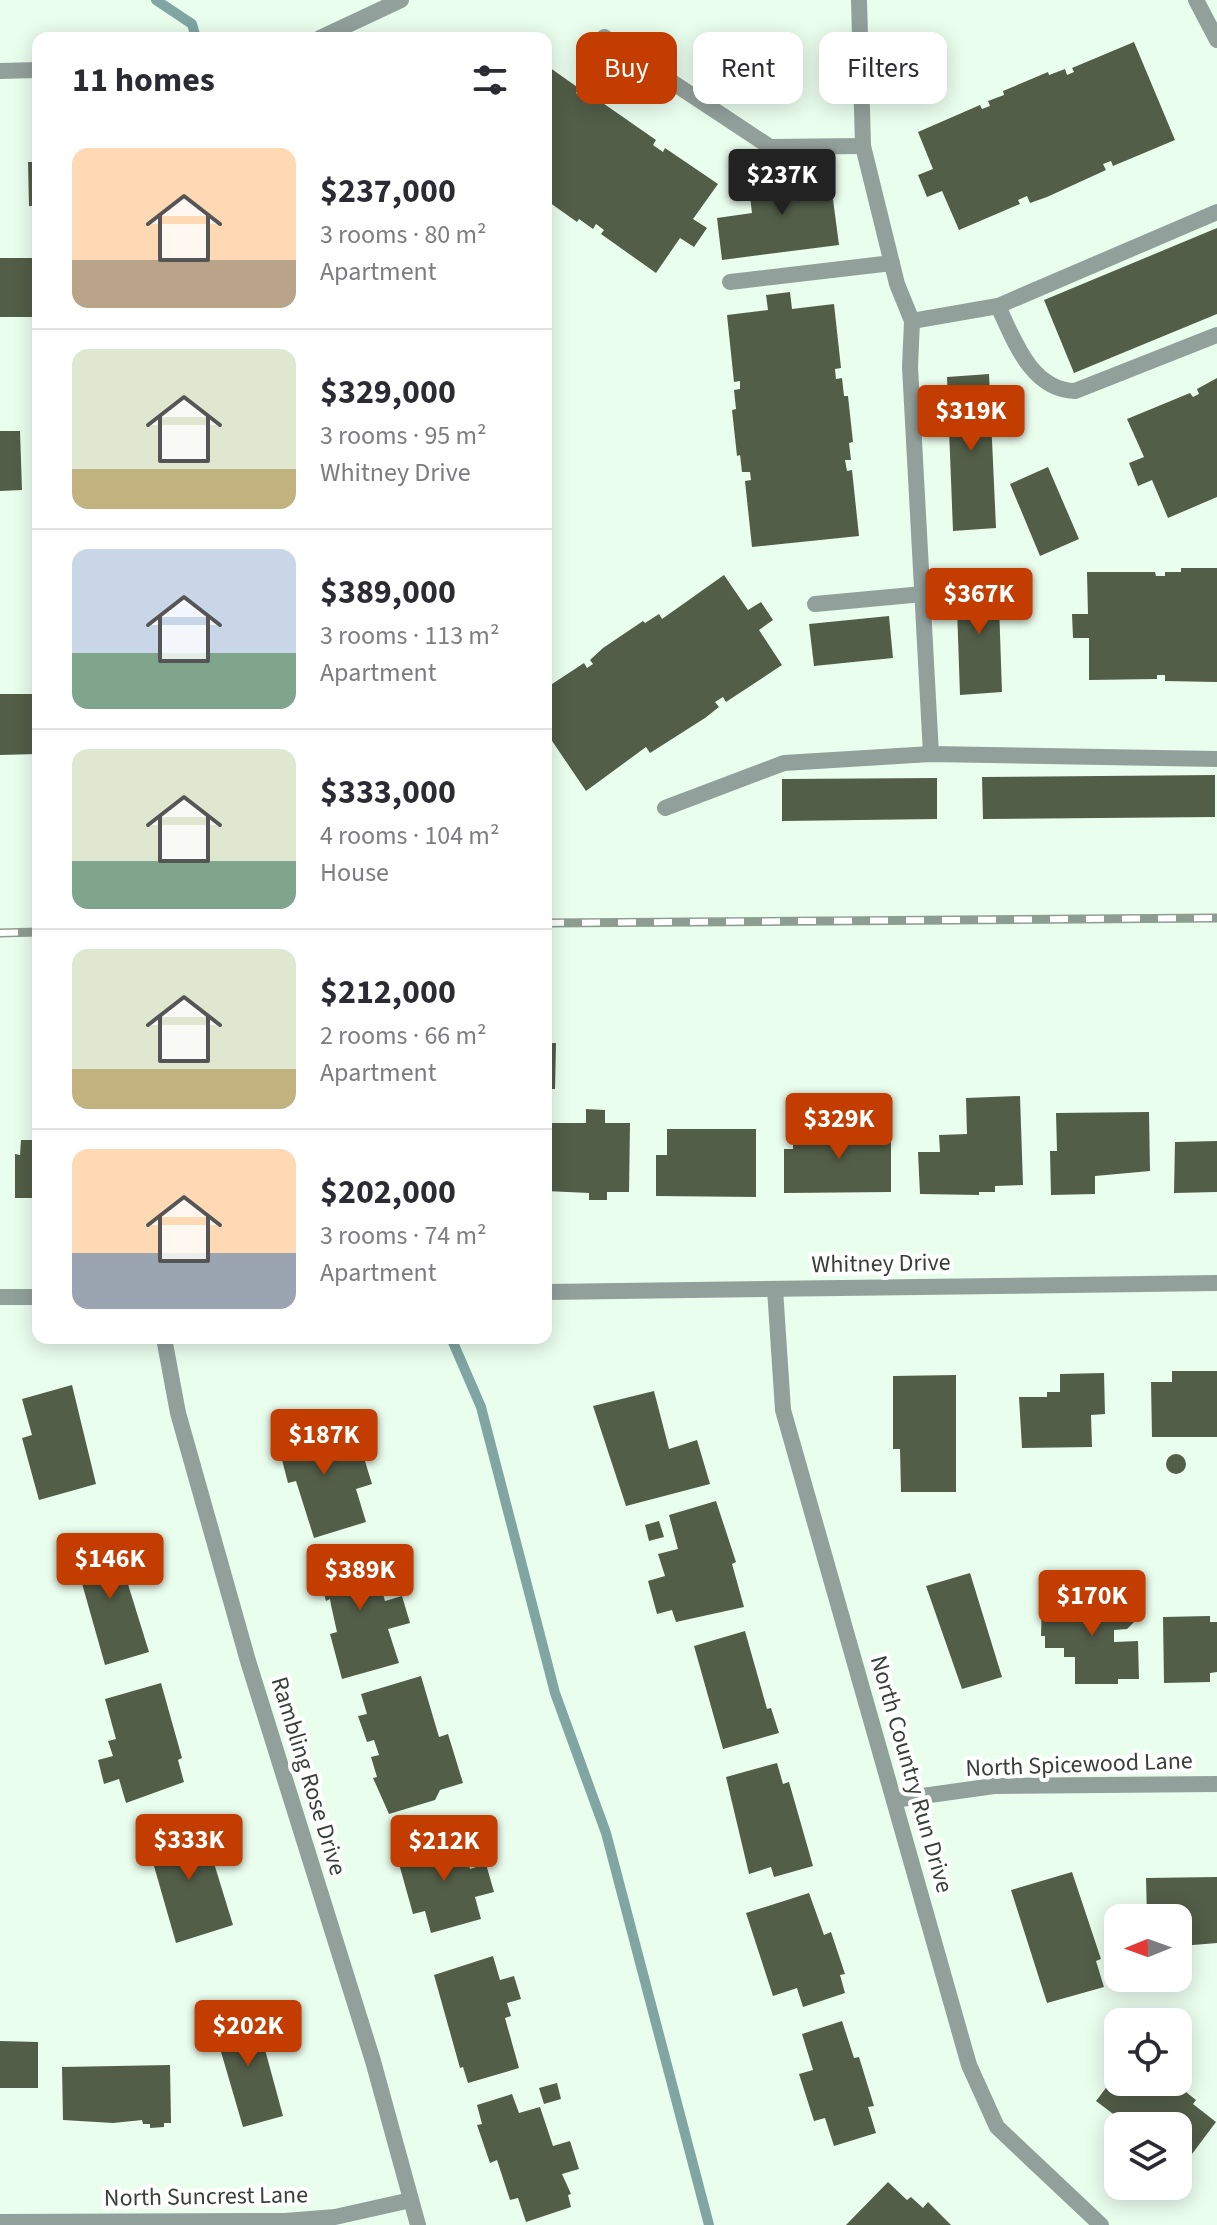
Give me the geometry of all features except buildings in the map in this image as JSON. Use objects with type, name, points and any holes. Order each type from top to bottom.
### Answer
[{"type":"street","points":[[333,32],[401,0]]},
{"type":"street","points":[[859,0],[863,146],[892,263],[912,321],[910,367],[931,754]]},
{"type":"street","points":[[1196,0],[1217,40]]},
{"type":"street","points":[[0,71],[32,70]]},
{"type":"street","points":[[677,85],[770,147],[863,146]]},
{"type":"street","points":[[912,321],[998,306],[1217,212]]},
{"type":"street","points":[[730,282],[892,263]]},
{"type":"street","points":[[998,306],[1035,373],[1059,391],[1075,391],[1217,335]]},
{"type":"street","points":[[815,604],[923,594]]},
{"type":"street","points":[[665,808],[784,763],[931,754],[1217,759]]},
{"type":"street","name":"Whitney Drive","points":[[552,1292],[1217,1283]]},
{"type":"street","name":"North Country Run Drive","points":[[775,1289],[783,1410],[969,2065],[997,2127],[1101,2225]]},
{"type":"street","points":[[0,1297],[32,1297]]},
{"type":"street","name":"Rambling Rose Drive","points":[[165,1344],[178,1413],[240,1632],[373,2061],[418,2225]]},
{"type":"street","name":"North Spicewood Lane","points":[[894,1800],[994,1786],[1217,1784]]},
{"type":"street","name":"North Suncrest Lane","points":[[0,2222],[285,2221],[335,2217],[411,2200]]},
{"type":"waterway","points":[[156,0],[192,24],[194,32]]},
{"type":"waterway","points":[[454,1344],[481,1407],[555,1693],[606,1833],[709,2225]]},
{"type":"railway","points":[[552,923],[1217,918]]},
{"type":"railway","points":[[0,933],[32,932]]}]
